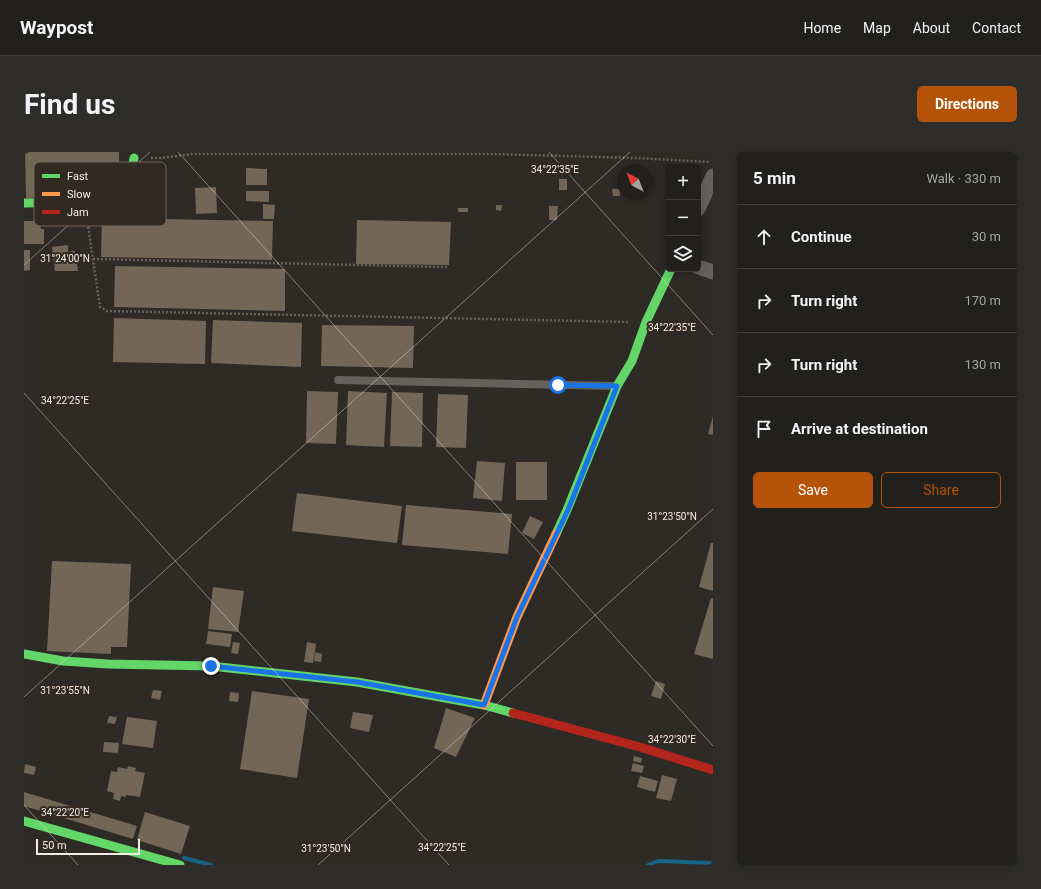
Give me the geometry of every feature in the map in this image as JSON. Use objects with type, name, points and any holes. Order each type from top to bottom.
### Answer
[{"type":"street","points":[[133,162],[134,158]]},
{"type":"street","points":[[701,202],[713,176]]},
{"type":"street","points":[[24,203],[34,203]]},
{"type":"street","points":[[701,268],[713,272]]},
{"type":"street","points":[[484,705],[517,617],[568,510],[617,386],[632,361],[646,322],[670,272]]},
{"type":"street","points":[[24,654],[63,661],[108,664],[211,666],[357,682],[484,705],[640,747],[713,770]]},
{"type":"street","points":[[24,821],[180,865]]},
{"type":"lane","points":[[338,380],[617,386]]},
{"type":"path","points":[[134,158],[161,158],[192,154],[492,154],[713,162]]},
{"type":"path","points":[[88,226],[100,307],[107,311],[646,322]]},
{"type":"path","points":[[93,259],[448,267]]},
{"type":"building","points":[[25,152],[119,152],[119,162],[34,162],[34,198],[26,198]]},
{"type":"building","points":[[246,168],[267,169],[267,185],[246,185]]},
{"type":"building","points":[[559,179],[567,179],[567,190],[559,190]]},
{"type":"building","points":[[216,187],[217,213],[196,214],[195,188]]},
{"type":"building","points":[[612,189],[617,189],[617,196],[613,196]]},
{"type":"building","points":[[246,191],[269,191],[269,202],[246,201]]},
{"type":"building","points":[[263,204],[275,205],[274,219],[263,219]]},
{"type":"building","points":[[496,205],[502,205],[501,211],[496,210]]},
{"type":"building","points":[[549,206],[558,206],[557,220],[549,220]]},
{"type":"building","points":[[458,208],[468,208],[468,212],[458,212]]},
{"type":"building","points":[[166,219],[273,221],[272,260],[101,257],[102,226],[166,226]]},
{"type":"building","points":[[357,220],[451,222],[449,265],[356,264]]},
{"type":"building","points":[[24,221],[34,221],[34,226],[41,226],[41,229],[44,229],[44,244],[24,244]]},
{"type":"building","points":[[68,245],[68,252],[75,251],[78,271],[55,271],[52,247]]},
{"type":"building","points":[[24,250],[30,250],[30,270],[24,271]]},
{"type":"building","points":[[115,266],[285,269],[285,311],[114,307]]},
{"type":"building","points":[[114,318],[206,321],[205,364],[113,362]]},
{"type":"building","points":[[213,320],[302,323],[301,367],[211,363]]},
{"type":"building","points":[[322,325],[414,326],[413,368],[321,366]]},
{"type":"building","points":[[307,391],[338,392],[336,444],[306,443]]},
{"type":"building","points":[[348,391],[387,393],[384,447],[346,445]]},
{"type":"building","points":[[392,392],[423,393],[422,447],[390,446]]},
{"type":"building","points":[[438,394],[468,395],[466,448],[436,447]]},
{"type":"building","points":[[713,416],[713,435],[708,434]]},
{"type":"building","points":[[477,461],[505,463],[502,501],[473,498]]},
{"type":"building","points":[[516,462],[547,462],[547,500],[516,500]]},
{"type":"building","points":[[297,493],[402,506],[397,543],[292,531]]},
{"type":"building","points":[[406,505],[512,514],[508,554],[402,545]]},
{"type":"building","points":[[530,516],[543,522],[534,539],[522,533]]},
{"type":"building","points":[[711,543],[713,543],[713,591],[699,587]]},
{"type":"building","points":[[52,561],[131,564],[127,647],[111,647],[111,654],[47,651]]},
{"type":"building","points":[[213,587],[244,591],[238,632],[208,629]]},
{"type":"building","points":[[711,598],[713,598],[713,659],[694,654]]},
{"type":"building","points":[[208,631],[232,634],[230,647],[206,644]]},
{"type":"building","points":[[233,642],[240,643],[238,654],[231,653]]},
{"type":"building","points":[[307,642],[316,644],[313,663],[304,662]]},
{"type":"building","points":[[315,652],[322,654],[321,662],[314,661]]},
{"type":"building","points":[[656,681],[665,684],[661,699],[651,696]]},
{"type":"building","points":[[153,690],[162,691],[160,700],[151,698]]},
{"type":"building","points":[[252,691],[309,699],[297,778],[240,769]]},
{"type":"building","points":[[230,692],[239,693],[238,702],[229,701]]},
{"type":"building","points":[[446,708],[475,718],[456,757],[434,748]]},
{"type":"building","points":[[353,712],[373,715],[369,732],[350,728]]},
{"type":"building","points":[[109,716],[117,717],[115,724],[107,723]]},
{"type":"building","points":[[127,717],[157,721],[153,748],[122,744]]},
{"type":"building","points":[[104,742],[119,743],[118,753],[103,752]]},
{"type":"building","points":[[634,756],[642,758],[641,763],[633,761]]},
{"type":"building","points":[[633,763],[644,766],[642,773],[631,771]]},
{"type":"building","points":[[25,764],[36,767],[34,775],[24,773]]},
{"type":"building","points":[[128,766],[136,768],[135,771],[145,773],[140,797],[126,795],[126,797],[121,796],[120,801],[113,799],[114,793],[107,791],[111,771],[117,772],[118,767],[127,769]]},
{"type":"building","points":[[662,775],[677,779],[671,801],[656,798]]},
{"type":"building","points":[[640,776],[658,781],[655,792],[637,787]]},
{"type":"building","points":[[24,792],[137,826],[133,839],[24,806]]},
{"type":"building","points":[[145,812],[190,826],[181,854],[137,840]]},
{"type":"waterway","points":[[184,858],[211,865]]},
{"type":"waterway","points":[[648,865],[658,861],[713,863]]},
{"type":"traffic: fast","points":[[133,162],[134,158]]},
{"type":"traffic: fast","points":[[24,203],[34,203]]},
{"type":"traffic: fast","points":[[556,534],[617,386],[632,361],[646,322],[670,272]]},
{"type":"traffic: fast","points":[[24,654],[63,661],[108,664],[211,666],[357,682],[484,705],[513,713]]},
{"type":"traffic: fast","points":[[24,821],[180,865]]},
{"type":"traffic: slow","points":[[484,705],[517,617],[556,534]]},
{"type":"traffic: jam","points":[[513,713],[640,747],[713,770]]},
{"type":"route","points":[[211,666],[357,682],[484,705],[517,617],[568,510],[617,386],[558,385]]}]
